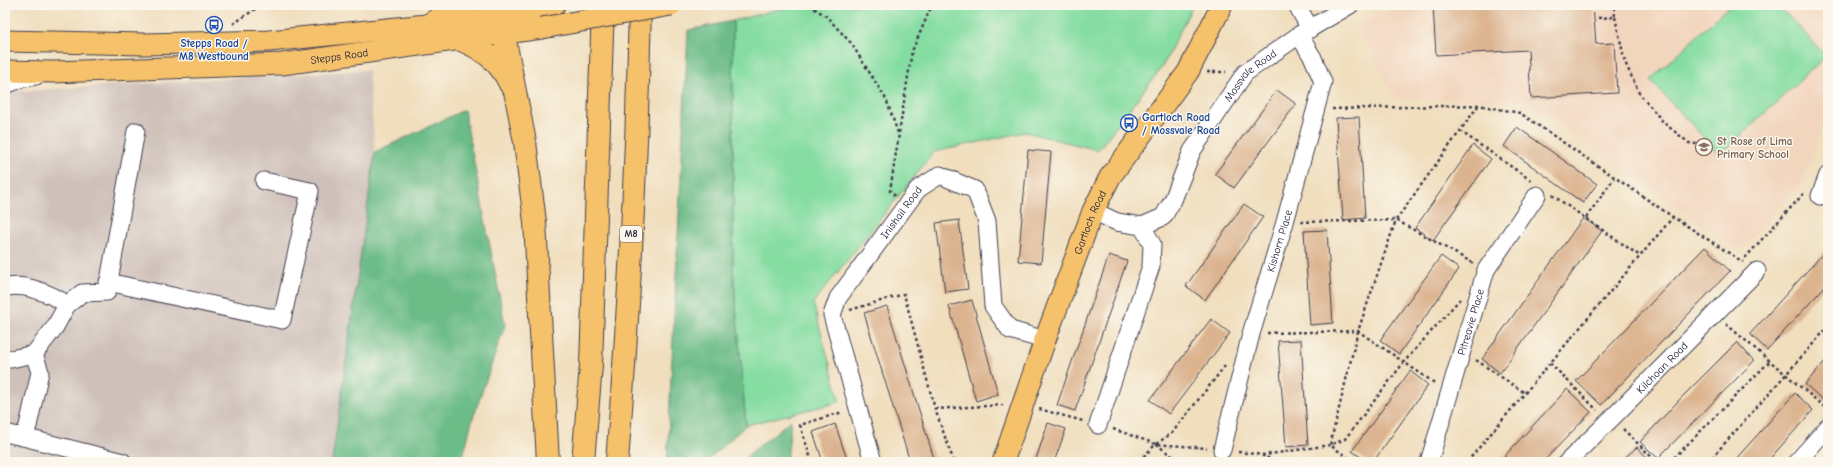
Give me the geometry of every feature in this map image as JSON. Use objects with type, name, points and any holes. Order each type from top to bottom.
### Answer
[{"type":"highway","points":[[430,24],[461,5]]},
{"type":"highway","points":[[583,462],[591,365],[603,5]]},
{"type":"highway","name":"M8","points":[[617,462],[624,366],[637,124],[640,5]]},
{"type":"highway","points":[[637,124],[654,5]]},
{"type":"highway","points":[[500,18],[525,142],[534,222],[548,462]]},
{"type":"highway","points":[[461,40],[476,46],[498,62],[507,78],[516,100]]},
{"type":"main road","name":"Stepps Road","points":[[5,71],[54,72],[282,64],[461,40],[500,18],[542,28],[671,5]]},
{"type":"main road","name":"Gartloch Road","points":[[1003,462],[1045,340],[1093,211],[1110,177],[1188,72],[1222,5]]},
{"type":"main road","name":"Stepps Road","points":[[5,41],[144,44],[269,41],[500,18],[548,6]]},
{"type":"street","name":"Kishorn Place","points":[[1222,450],[1251,334],[1285,222],[1323,82],[1313,58],[1297,5]]},
{"type":"street","name":"Mossvale Road","points":[[1142,226],[1163,217],[1173,200],[1192,151],[1245,73],[1305,32],[1350,5]]},
{"type":"street","points":[[5,85],[21,79],[54,72]]},
{"type":"street","points":[[5,358],[11,360],[34,354],[56,327],[67,305],[82,293],[106,292],[136,131]]},
{"type":"street","name":"Inishail Road","points":[[832,315],[838,298],[906,205],[918,190],[940,175],[975,190],[987,222],[993,306],[1010,330],[1045,340]]},
{"type":"street","points":[[1820,196],[1828,175]]},
{"type":"street","points":[[108,282],[282,320],[310,191],[264,181]]},
{"type":"street","name":"Pitreavie Place","points":[[1429,462],[1486,270],[1538,195]]},
{"type":"street","points":[[1093,211],[1117,222],[1142,226],[1152,244],[1151,266],[1098,424]]},
{"type":"street","name":"Kilchoan Road","points":[[1566,462],[1610,420],[1757,271]]},
{"type":"street","points":[[5,288],[10,286],[32,289],[58,298],[67,305]]},
{"type":"street","points":[[832,315],[873,462]]},
{"type":"street","points":[[23,437],[28,426],[40,372],[34,354]]},
{"type":"street","points":[[1797,462],[1828,427]]},
{"type":"street","points":[[5,433],[123,462]]},
{"type":"path","points":[[809,5],[826,16],[851,43],[886,99],[898,133]]},
{"type":"path","points":[[906,205],[890,191],[912,51],[932,5]]},
{"type":"path","points":[[1614,5],[1615,17],[1625,62],[1639,93],[1664,123],[1689,143],[1711,146]]},
{"type":"path","points":[[1598,18],[1615,17]]},
{"type":"path","points":[[1188,72],[1245,73]]},
{"type":"path","points":[[1316,110],[1478,105],[1520,113],[1614,178],[1757,271]]},
{"type":"path","points":[[1330,445],[1358,332],[1396,220],[1478,105]]},
{"type":"path","points":[[1586,218],[1614,178]]},
{"type":"path","points":[[1742,262],[1806,191],[1820,196]]},
{"type":"path","points":[[1467,462],[1673,217]]},
{"type":"path","points":[[1285,222],[1396,220],[1486,270]]},
{"type":"path","points":[[1073,419],[1098,424],[1156,444],[1264,455],[1330,445],[1344,440],[1404,362],[1465,293]]},
{"type":"path","points":[[832,315],[904,294],[935,409],[954,462]]},
{"type":"path","points":[[1715,314],[1828,410]]},
{"type":"path","points":[[1708,462],[1828,327]]},
{"type":"path","points":[[1251,334],[1358,332],[1450,392]]},
{"type":"path","points":[[1462,350],[1525,393]]},
{"type":"path","points":[[1670,462],[1770,361]]},
{"type":"path","points":[[1550,363],[1657,462]]},
{"type":"path","points":[[1141,462],[1143,457],[1156,444],[1172,433],[1226,365]]},
{"type":"path","points":[[812,462],[800,425],[858,408]]},
{"type":"path","points":[[1156,444],[1180,462]]},
{"type":"path","points":[[1330,445],[1354,462]]},
{"type":"path","points":[[1260,462],[1264,455]]},
{"type":"path","points":[[1264,455],[1273,462]]},
{"type":"shaded area","name":"St Rose of Lima Primary School","points":[[1403,5],[1821,5],[1828,8],[1828,111],[1802,184],[1739,251],[1528,101],[1395,98],[1355,24]]},
{"type":"shaded area","points":[[368,70],[375,152],[332,462],[5,462],[5,92]]},
{"type":"green space","points":[[805,5],[1193,5],[1162,67],[1098,150],[1025,132],[934,152],[813,303],[840,402],[746,425],[733,268],[733,21],[775,10]]},
{"type":"green space","points":[[1730,5],[1778,5],[1826,56],[1720,155],[1650,80]]},
{"type":"green space","points":[[733,21],[733,268],[746,425],[706,462],[667,462],[688,30]]},
{"type":"green space","points":[[464,110],[505,325],[471,424],[462,462],[332,462],[375,152]]},
{"type":"green space","points":[[791,420],[787,462],[740,462],[741,461]]},
{"type":"building","points":[[1593,5],[1596,44],[1614,43],[1617,93],[1531,98],[1528,50],[1436,55],[1433,6]]},
{"type":"building","points":[[1277,90],[1296,104],[1234,188],[1215,174]]},
{"type":"building","points":[[1359,117],[1365,218],[1343,220],[1336,118]]},
{"type":"building","points":[[1517,127],[1597,184],[1583,203],[1504,146]]},
{"type":"building","points":[[1473,145],[1491,159],[1433,240],[1415,228]]},
{"type":"building","points":[[1028,150],[1051,152],[1041,263],[1018,261]]},
{"type":"building","points":[[1244,204],[1263,217],[1205,300],[1186,286]]},
{"type":"building","points":[[1583,218],[1602,231],[1500,373],[1482,359]]},
{"type":"building","points":[[959,220],[968,289],[945,292],[936,223]]},
{"type":"building","points":[[1327,230],[1333,323],[1310,325],[1304,231]]},
{"type":"building","points":[[1705,247],[1730,271],[1601,405],[1576,381]]},
{"type":"building","points":[[1828,248],[1828,283],[1767,350],[1750,334]]},
{"type":"building","points":[[1109,255],[1127,261],[1075,411],[1057,405]]},
{"type":"building","points":[[1441,256],[1459,269],[1399,354],[1380,340]]},
{"type":"building","points":[[972,300],[998,394],[976,401],[949,306]]},
{"type":"building","points":[[887,306],[935,462],[910,462],[864,313]]},
{"type":"building","points":[[1211,319],[1230,333],[1169,414],[1150,400]]},
{"type":"building","points":[[1301,340],[1308,445],[1286,447],[1278,341]]},
{"type":"building","points":[[1737,342],[1754,361],[1658,458],[1640,442],[1681,398]]},
{"type":"building","points":[[1828,358],[1828,399],[1825,402],[1805,384]]},
{"type":"building","points":[[1410,371],[1428,385],[1373,462],[1368,462],[1352,451]]},
{"type":"building","points":[[1567,389],[1591,412],[1543,462],[1499,462]]},
{"type":"building","points":[[1795,393],[1813,410],[1767,462],[1733,462]]},
{"type":"building","points":[[1048,423],[1066,429],[1054,462],[1035,462]]},
{"type":"building","points":[[835,424],[848,462],[823,462],[813,432]]},
{"type":"building","points":[[1637,447],[1651,462],[1621,462],[1629,454]]},
{"type":"place","name":"Stepps Road / M8 Westbound","points":[[214,25]]},
{"type":"place","name":"Gartloch Road / Mossvale Road","points":[[1129,123]]},
{"type":"place","name":"St Rose of Lima Primary School","points":[[1704,147]]}]
